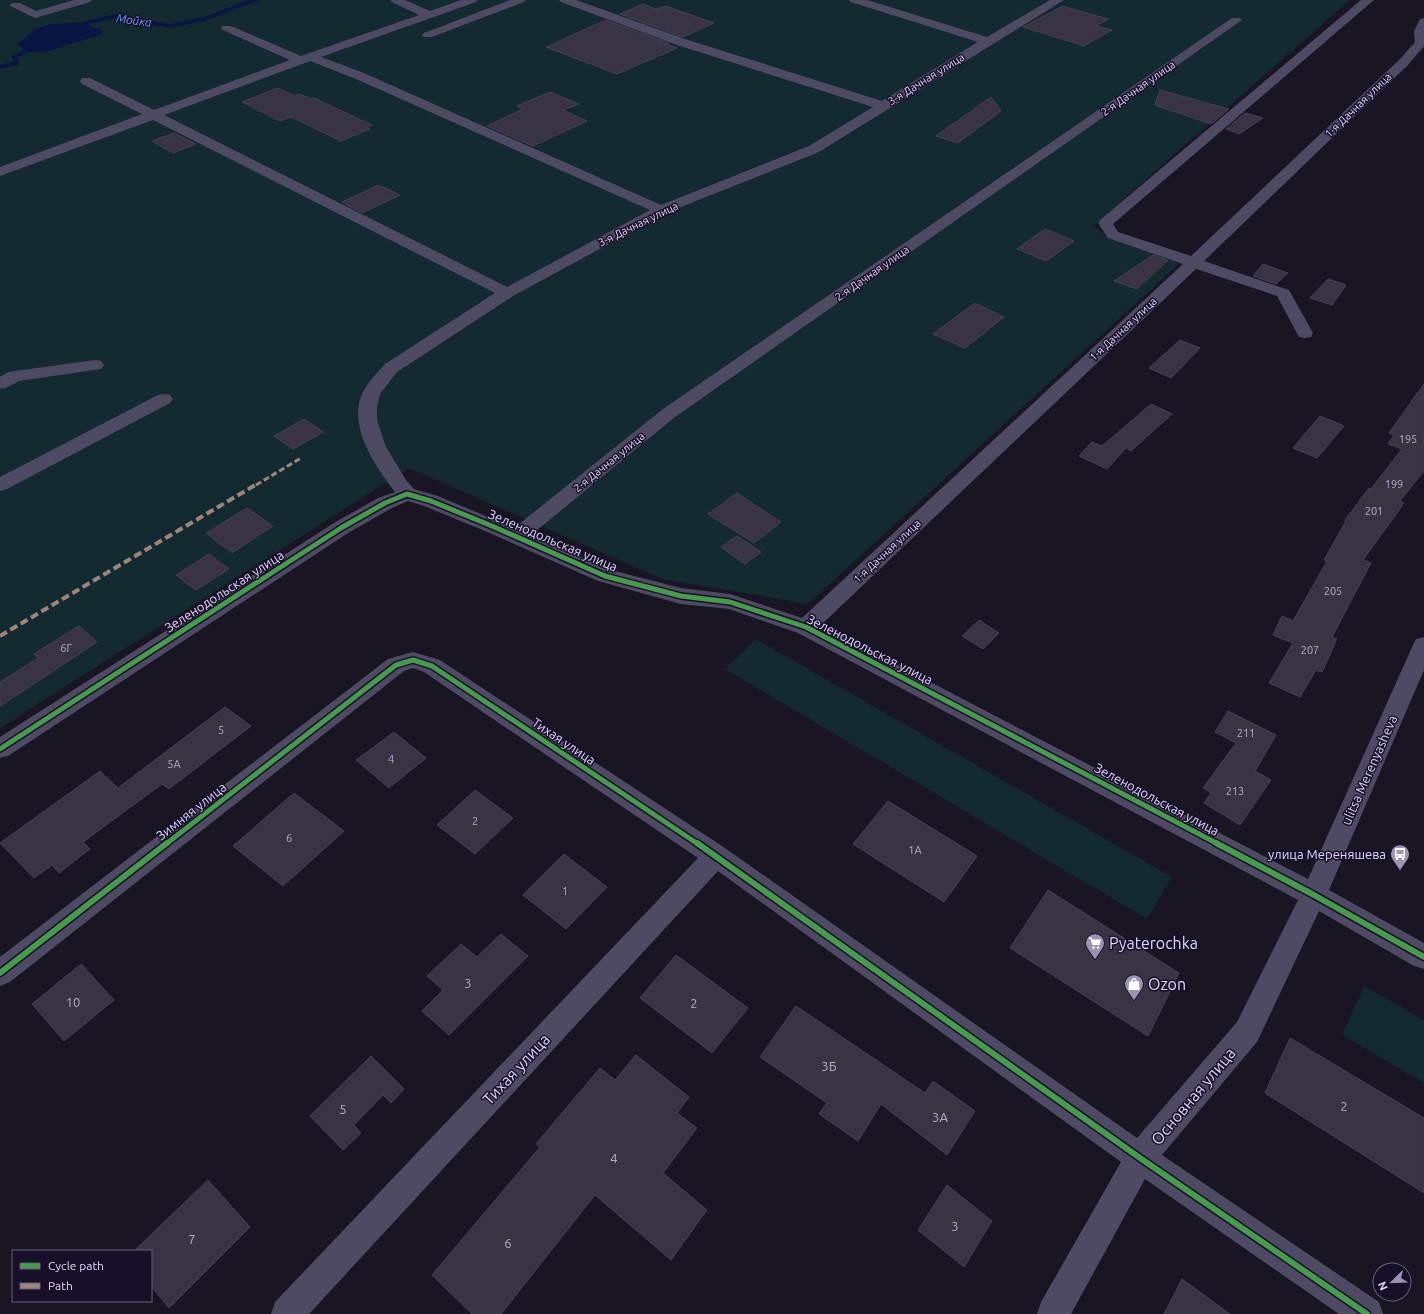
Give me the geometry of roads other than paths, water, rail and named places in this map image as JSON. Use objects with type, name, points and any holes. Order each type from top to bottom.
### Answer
[{"type":"street","points":[[16,5],[35,15],[86,0]]},
{"type":"street","points":[[396,0],[429,15]]},
{"type":"street","points":[[0,172],[306,58],[472,0]]},
{"type":"street","points":[[428,35],[520,0]]},
{"type":"street","points":[[566,0],[680,42],[884,106]]},
{"type":"street","points":[[855,0],[988,41]]},
{"type":"street","name":"3-я Дачная улица","points":[[407,494],[389,473],[378,453],[372,436],[368,413],[370,395],[380,380],[391,368],[506,293],[662,210],[798,157],[820,146],[988,41],[1058,0]]},
{"type":"street","points":[[1305,333],[1283,293],[1113,235],[1105,223],[1368,0]]},
{"type":"street","name":"2-я Дачная улица","points":[[516,537],[669,413],[1236,20]]},
{"type":"street","name":"1-я Дачная улица","points":[[806,627],[1404,62],[1421,42],[1420,31],[1424,21]]},
{"type":"street","points":[[228,28],[306,58],[360,76],[662,210]]},
{"type":"street","points":[[86,81],[506,293]]},
{"type":"street","points":[[0,366],[7,380],[95,365]]},
{"type":"street","points":[[0,485],[164,399]]},
{"type":"street","name":"Зеленодольская улица","points":[[0,749],[341,528],[385,503],[407,494],[431,501],[605,576],[681,596],[730,602],[806,627],[1314,895],[1424,956]]},
{"type":"street","name":"ulitsa Merenyasheva","points":[[1314,895],[1424,645]]},
{"type":"street","name":"Тихая улица","points":[[287,1314],[716,856],[432,666],[413,660],[396,665]]},
{"type":"street","name":"Зимняя улица","points":[[0,974],[396,665]]},
{"type":"street","points":[[716,856],[1140,1158],[1367,1314]]},
{"type":"street","name":"Основная улица","points":[[1053,1314],[1140,1158],[1247,1032],[1314,895]]},
{"type":"waterway","name":"Мойка","points":[[78,25],[115,16],[170,26],[205,19],[248,2],[257,0]]},
{"type":"waterway","name":"Мойка","points":[[0,67],[17,63],[14,57],[33,48]]},
{"type":"place","name":"улица Мереняшева","points":[[1400,871]]},
{"type":"place","name":"Pyaterochka","points":[[1095,960]]},
{"type":"place","name":"Ozon","points":[[1134,1001]]}]
